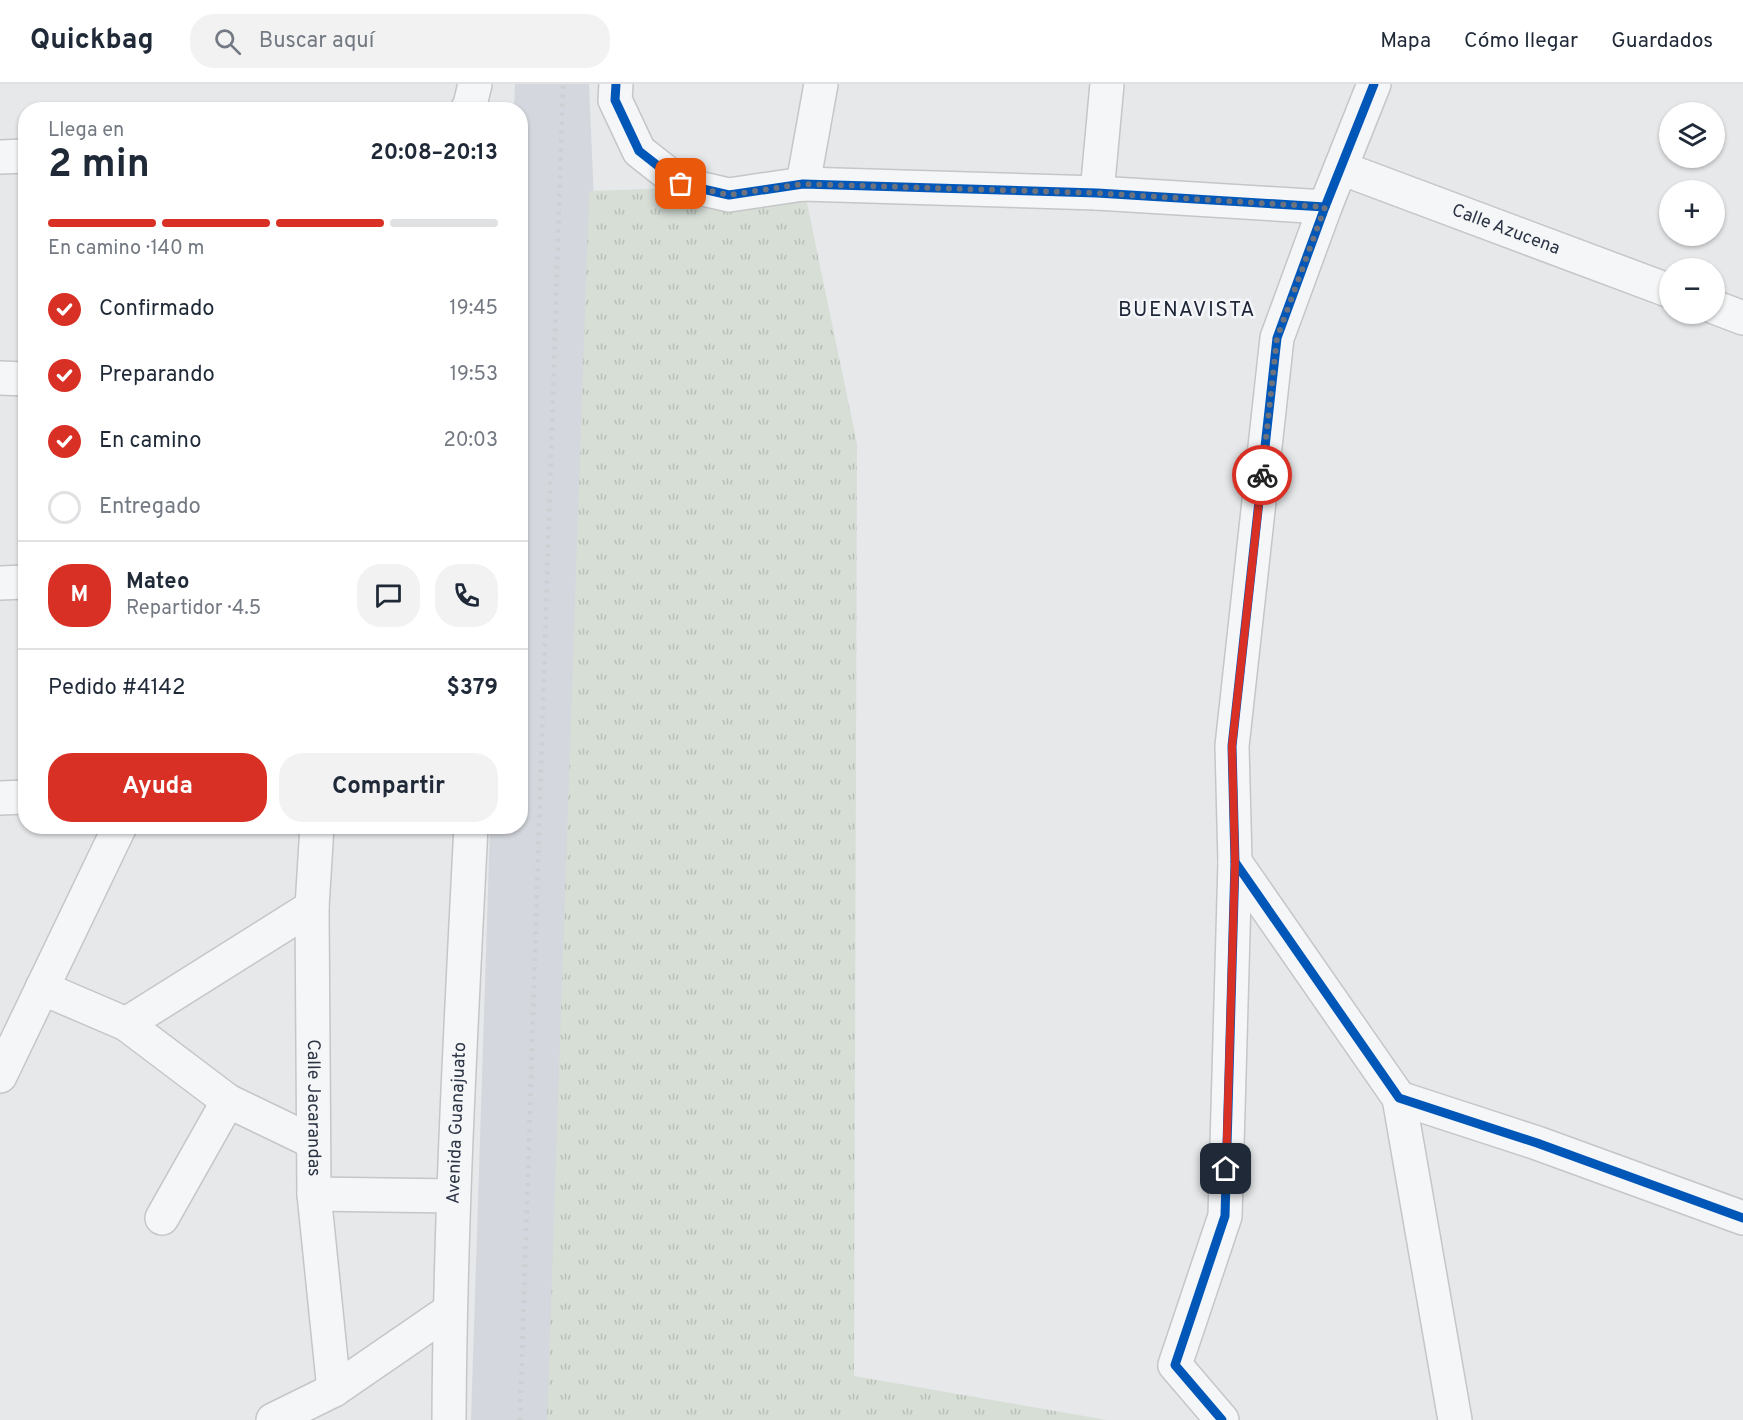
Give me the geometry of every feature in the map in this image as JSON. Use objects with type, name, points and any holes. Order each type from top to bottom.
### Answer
[{"type":"street","points":[[471,102],[475,84]]},
{"type":"street","points":[[616,84],[615,100],[639,151],[681,184],[729,195],[803,184],[1096,193],[1325,207]]},
{"type":"street","points":[[803,184],[821,84]]},
{"type":"street","points":[[1096,193],[1107,84]]},
{"type":"street","points":[[1222,1420],[1174,1365],[1225,1216],[1235,862],[1232,746],[1277,338],[1325,207],[1374,84]]},
{"type":"street","points":[[0,157],[18,156]]},
{"type":"street","name":"Calle Azucena","points":[[1341,168],[1659,287]]},
{"type":"street","points":[[1725,312],[1743,318]]},
{"type":"street","points":[[0,378],[18,379]]},
{"type":"street","points":[[0,583],[18,582]]},
{"type":"street","points":[[0,798],[18,797]]},
{"type":"street","points":[[0,1076],[116,834]]},
{"type":"street","name":"Calle Jacarandas","points":[[316,834],[312,907],[314,1194],[334,1390]]},
{"type":"street","name":"Avenida Guanajuato","points":[[449,1420],[453,1197],[471,834]]},
{"type":"street","points":[[1235,862],[1399,1098],[1455,1420]]},
{"type":"street","points":[[126,1024],[312,907]]},
{"type":"street","points":[[42,988],[126,1024],[228,1101],[313,1142]]},
{"type":"street","points":[[1399,1098],[1537,1143],[1743,1218]]},
{"type":"street","points":[[162,1218],[228,1101]]},
{"type":"street","points":[[314,1194],[453,1197]]},
{"type":"street","points":[[273,1420],[334,1390],[450,1311]]},
{"type":"shaded area","points":[[515,84],[589,84],[599,320],[565,1420],[471,1420],[490,834],[528,834],[528,102],[514,102]]},
{"type":"green space","points":[[803,184],[857,444],[854,1376],[1107,1420],[547,1420],[589,191]]},
{"type":"railway","points":[[520,1420],[563,84]]},
{"type":"cycle path","points":[[616,84],[615,100],[639,151],[681,184],[729,195],[803,184],[1097,193],[1325,207]]},
{"type":"cycle path","points":[[1222,1420],[1175,1365],[1225,1216],[1235,862],[1232,746],[1277,338],[1325,207],[1374,84]]},
{"type":"cycle path","points":[[1235,862],[1399,1098],[1537,1143],[1743,1218]]},
{"type":"way so far","points":[[681,184],[729,195],[803,184],[1096,193],[1325,207],[1277,338],[1262,475]]},
{"type":"district","name":"BUENAVISTA","points":[[1187,310]]},
{"type":"route","points":[[1226,1169],[1235,862],[1232,746],[1262,475]]}]
